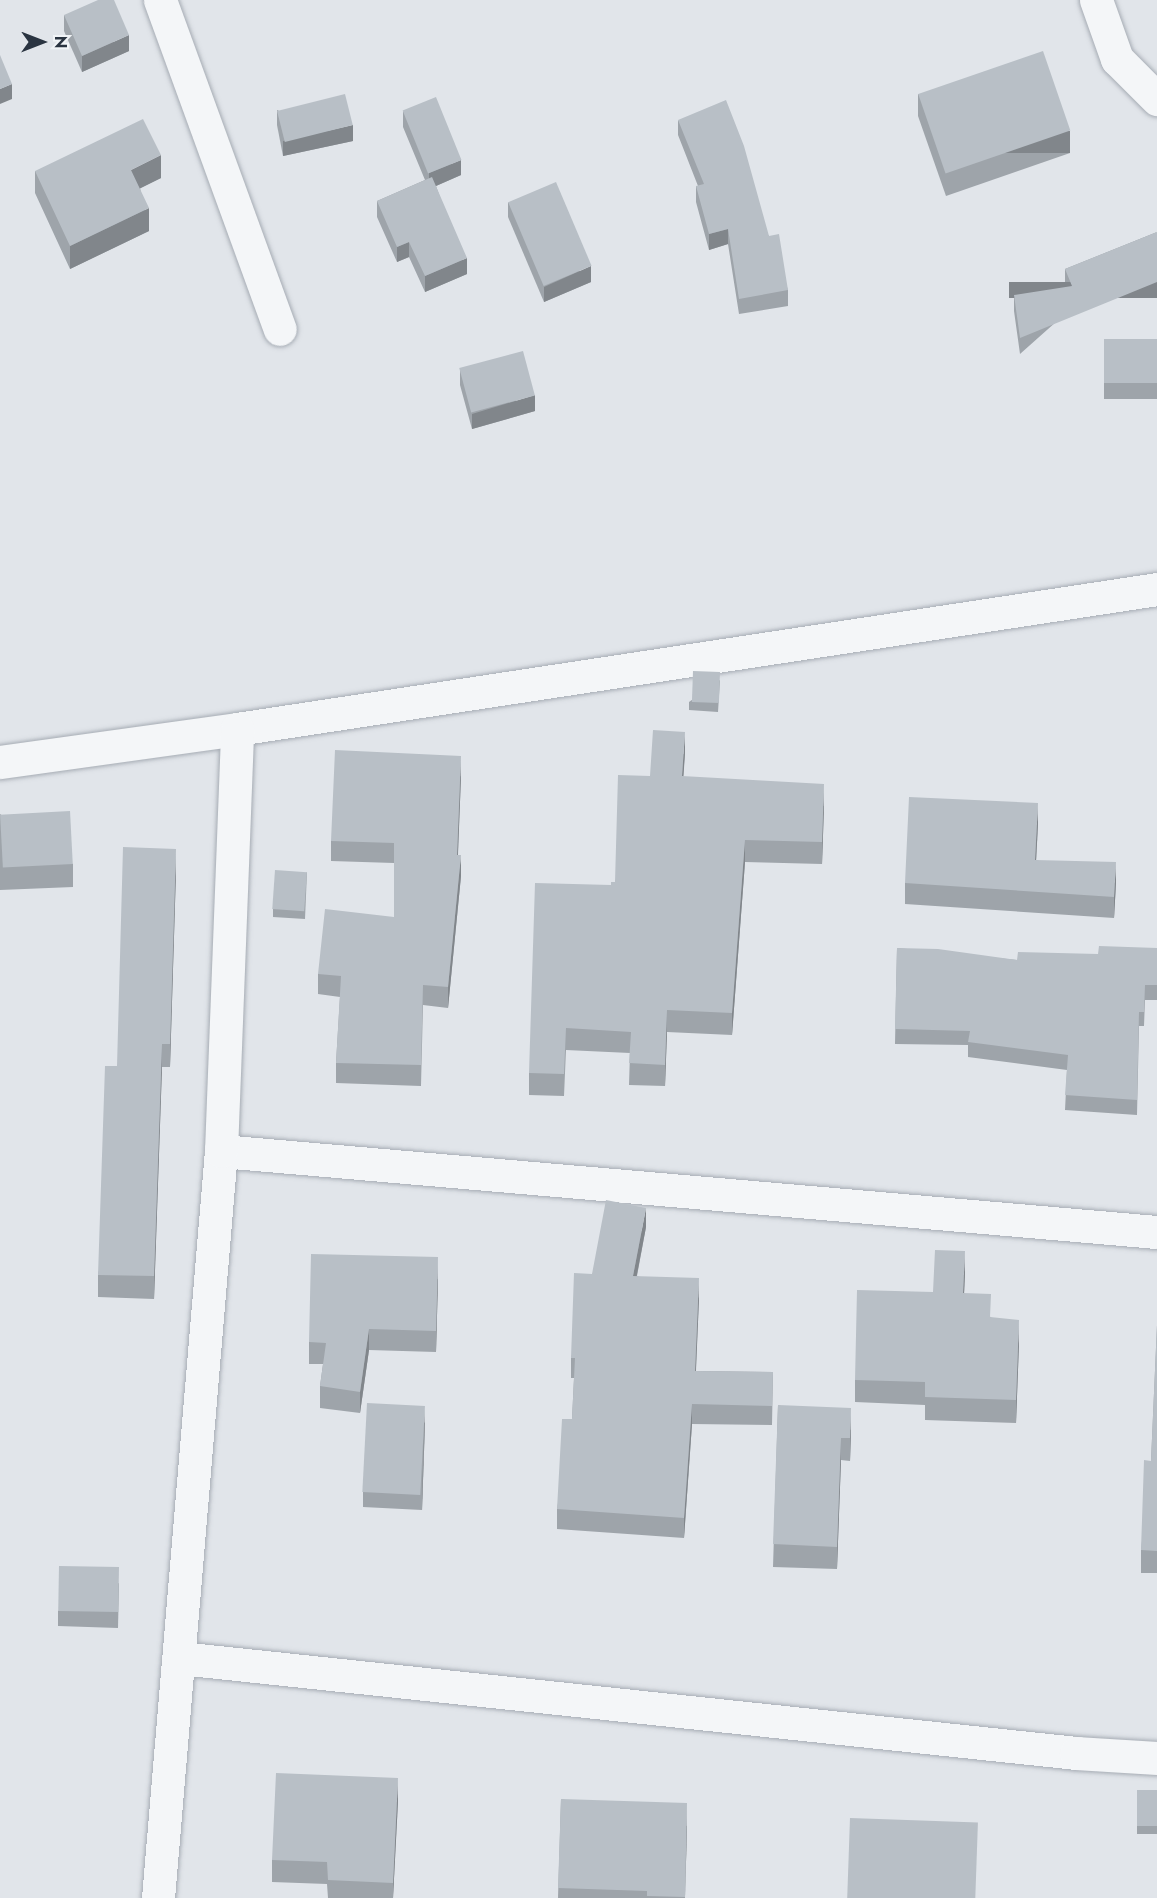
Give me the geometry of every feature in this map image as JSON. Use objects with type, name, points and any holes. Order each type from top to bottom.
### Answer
[{"type":"street","points":[[160,0],[280,329]]},
{"type":"street","points":[[1096,0],[1117,59],[1157,99]]},
{"type":"street","points":[[0,762],[237,729],[1157,589]]},
{"type":"street","points":[[158,1898],[221,1150],[237,729]]},
{"type":"street","points":[[221,1150],[1157,1233]]},
{"type":"street","points":[[180,1658],[1064,1752],[1157,1758]]},
{"type":"building","points":[[98,0],[114,0],[129,35],[82,56],[64,15]]},
{"type":"building","points":[[1043,51],[1070,130],[946,173],[918,94]]},
{"type":"building","points":[[0,55],[12,84],[0,89]]},
{"type":"building","points":[[345,94],[353,125],[285,142],[277,111]]},
{"type":"building","points":[[436,97],[461,160],[428,174],[403,110]]},
{"type":"building","points":[[726,100],[744,146],[769,236],[779,234],[788,290],[739,299],[728,229],[709,234],[696,186],[704,184],[678,120]]},
{"type":"building","points":[[143,119],[161,155],[131,170],[149,208],[70,246],[35,171]]},
{"type":"building","points":[[432,177],[467,258],[425,276],[409,242],[397,247],[377,201]]},
{"type":"building","points":[[556,182],[592,266],[544,286],[508,202]]},
{"type":"building","points":[[1157,232],[1157,282],[1020,338],[1014,295],[1072,286],[1065,269]]},
{"type":"building","points":[[1104,339],[1157,339],[1157,383],[1104,383]]},
{"type":"building","points":[[523,351],[535,395],[471,413],[459,368]]},
{"type":"building","points":[[693,671],[720,672],[719,703],[692,702]]},
{"type":"building","points":[[653,730],[685,732],[682,776],[824,784],[822,842],[745,840],[732,1013],[667,1010],[665,1065],[629,1063],[631,1032],[566,1028],[564,1074],[529,1073],[535,883],[611,885],[611,882],[615,882],[618,775],[650,776]]},
{"type":"building","points":[[335,750],[461,756],[457,855],[461,855],[448,987],[423,985],[421,1065],[336,1063],[341,976],[318,974],[325,909],[394,917],[394,843],[331,841]]},
{"type":"building","points":[[909,797],[1038,803],[1035,860],[1116,862],[1114,897],[905,883]]},
{"type":"building","points":[[70,811],[73,864],[3,868],[0,815]]},
{"type":"building","points":[[123,847],[176,849],[170,1044],[162,1044],[154,1276],[98,1275],[105,1066],[117,1066]]},
{"type":"building","points":[[275,870],[307,872],[304,911],[272,909]]},
{"type":"building","points":[[1099,946],[1157,948],[1157,985],[1145,985],[1144,1012],[1139,1012],[1137,1100],[1065,1095],[1068,1055],[968,1042],[970,1031],[895,1029],[897,948],[938,949],[1017,960],[1018,952],[1098,954]]},
{"type":"building","points":[[606,1200],[646,1208],[633,1276],[699,1278],[695,1371],[773,1372],[772,1406],[692,1404],[684,1518],[557,1509],[562,1419],[572,1419],[575,1358],[571,1358],[574,1273],[592,1274]]},
{"type":"building","points":[[935,1250],[965,1251],[963,1293],[991,1294],[990,1317],[1019,1320],[1016,1400],[925,1397],[925,1382],[855,1380],[857,1290],[933,1292]]},
{"type":"building","points":[[311,1254],[438,1257],[436,1331],[369,1329],[360,1392],[320,1386],[326,1343],[309,1342]]},
{"type":"building","points":[[1157,1325],[1157,1551],[1141,1550],[1144,1460],[1151,1461]]},
{"type":"building","points":[[367,1403],[425,1406],[420,1495],[362,1492]]},
{"type":"building","points":[[778,1405],[851,1408],[850,1438],[841,1438],[837,1547],[773,1544]]},
{"type":"building","points":[[59,1566],[119,1567],[118,1612],[58,1611]]},
{"type":"building","points":[[276,1773],[398,1778],[393,1883],[328,1880],[327,1862],[272,1860]]},
{"type":"building","points":[[1137,1790],[1157,1790],[1157,1826],[1137,1826]]},
{"type":"building","points":[[561,1799],[687,1803],[685,1897],[647,1896],[647,1891],[558,1888]]},
{"type":"building","points":[[850,1818],[978,1822],[975,1898],[847,1898]]}]
